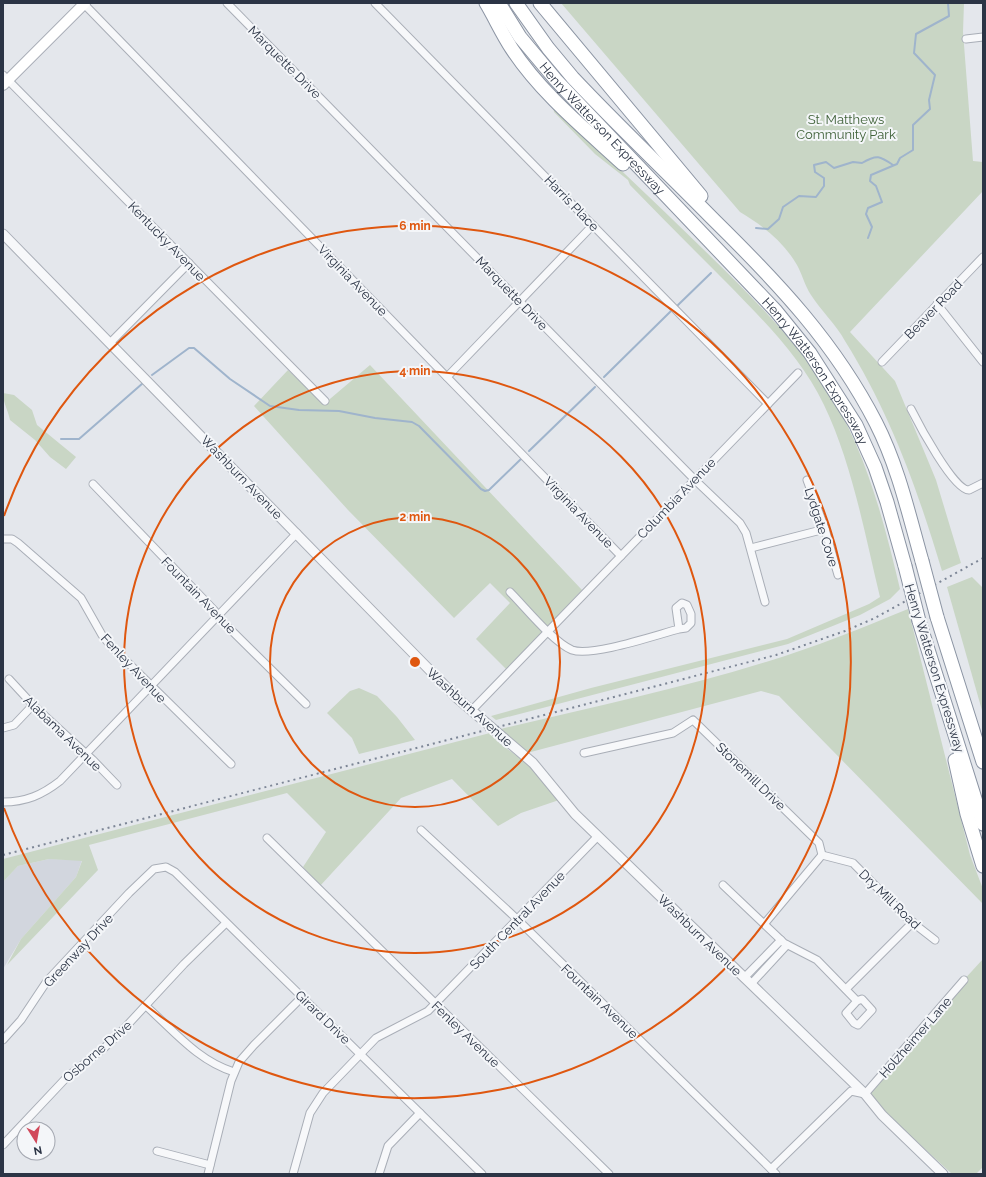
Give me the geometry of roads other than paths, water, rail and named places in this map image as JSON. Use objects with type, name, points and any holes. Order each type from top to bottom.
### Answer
[{"type":"highway","points":[[486,3],[511,48],[552,96],[725,259]]},
{"type":"highway","name":"Henry Watterson Expressway","points":[[499,3],[520,36],[556,80],[799,338],[841,400],[858,431],[878,474],[905,566],[919,621],[983,824]]},
{"type":"highway","name":"Henry Watterson Expressway","points":[[516,3],[548,48],[573,78],[748,254],[809,320],[840,361],[876,424],[896,473],[937,617],[983,762]]},
{"type":"highway","points":[[540,3],[748,254]]},
{"type":"highway","points":[[951,660],[983,741]]},
{"type":"highway","points":[[934,666],[967,814],[983,866]]},
{"type":"main road","points":[[5,80],[84,4]]},
{"type":"street","name":"Marquette Drive","points":[[227,3],[695,480],[740,523],[746,533],[751,548],[765,602]]},
{"type":"street","name":"Harris Place","points":[[375,3],[768,404]]},
{"type":"street","name":"Virginia Avenue","points":[[84,4],[621,556]]},
{"type":"street","points":[[966,39],[983,37]]},
{"type":"street","name":"Kentucky Avenue","points":[[5,80],[326,401]]},
{"type":"street","points":[[448,377],[593,225]]},
{"type":"street","name":"Washburn Avenue","points":[[3,234],[451,692],[533,763],[575,814],[865,1094],[882,1114],[943,1174]]},
{"type":"street","name":"Beaver Road","points":[[882,362],[983,257]]},
{"type":"street","points":[[110,343],[189,263]]},
{"type":"street","points":[[937,304],[983,362]]},
{"type":"street","name":"Columbia Avenue","points":[[472,710],[798,373]]},
{"type":"street","points":[[911,409],[935,453],[962,488],[969,490],[983,482]]},
{"type":"street","name":"Lydgate Cove","points":[[807,480],[825,529],[838,575]]},
{"type":"street","name":"Fountain Avenue","points":[[93,484],[218,615],[306,704]]},
{"type":"street","points":[[751,548],[825,529]]},
{"type":"street","points":[[3,802],[27,799],[49,790],[60,781],[296,533]]},
{"type":"street","name":"Fenley Avenue","points":[[5,539],[18,543],[81,598],[105,640],[150,686],[231,764]]},
{"type":"street","points":[[510,592],[548,632],[567,647],[581,652],[603,649],[679,629]]},
{"type":"street","name":"Alabama Avenue","points":[[9,679],[33,705],[117,785]]},
{"type":"street","points":[[3,728],[14,725],[33,705]]},
{"type":"street","name":"Stonemill Drive","points":[[584,753],[673,733],[693,720],[818,843],[822,855]]},
{"type":"street","name":"Fountain Avenue","points":[[421,830],[518,920],[776,1174]]},
{"type":"street","name":"South Central Avenue","points":[[293,1174],[310,1113],[316,1102],[376,1038],[419,1017],[435,1003],[518,920],[598,836]]},
{"type":"street","name":"Fenley Avenue","points":[[267,838],[609,1174]]},
{"type":"street","points":[[764,923],[822,855]]},
{"type":"street","name":"Dry Mill Road","points":[[822,855],[853,863],[913,922],[935,940]]},
{"type":"street","name":"Girard Drive","points":[[161,867],[171,869],[175,872],[482,1174]]},
{"type":"street","name":"Greenway Drive","points":[[3,1040],[21,1020],[47,981],[154,869],[161,867]]},
{"type":"street","points":[[723,885],[787,945],[817,960],[857,1001]]},
{"type":"street","points":[[846,989],[913,922]]},
{"type":"street","name":"Osborne Drive","points":[[3,1145],[67,1077],[103,1049],[146,1006],[184,964],[226,923]]},
{"type":"street","points":[[748,981],[781,940]]},
{"type":"street","points":[[748,981],[787,945]]},
{"type":"street","name":"Holzheimer Lane","points":[[865,1094],[964,980]]},
{"type":"street","points":[[208,1174],[234,1072],[254,1045],[302,997]]},
{"type":"street","points":[[146,1006],[198,1054],[212,1064],[234,1072]]},
{"type":"street","points":[[771,1169],[851,1091],[865,1094]]},
{"type":"street","points":[[379,1174],[388,1146],[420,1113]]},
{"type":"street","points":[[156,1151],[210,1165]]},
{"type":"waterway","points":[[868,238],[872,227],[866,214],[868,208],[882,202],[876,186],[870,181],[871,175],[897,164],[900,158],[913,150],[913,125],[930,109],[929,100],[935,75],[914,53],[916,34],[949,16],[948,3]]},
{"type":"waterway","points":[[756,228],[768,229],[779,219],[783,207],[799,196],[816,197],[824,186],[824,178],[815,172],[814,165],[826,162],[834,168],[853,162],[862,163],[875,157],[881,158],[893,165]]},
{"type":"waterway","points":[[678,305],[711,273]]},
{"type":"waterway","points":[[604,377],[671,311]]},
{"type":"waterway","points":[[152,375],[189,348],[194,348],[230,379],[270,406],[299,410],[339,411],[375,418],[412,422],[419,426],[481,489],[485,491],[489,490],[522,458]]},
{"type":"waterway","points":[[61,439],[79,439],[143,383]]},
{"type":"waterway","points":[[529,451],[595,387]]},
{"type":"railway","points":[[3,855],[776,655],[845,631],[875,618],[983,558]]},
{"type":"park label","name":"St. Matthews Community Park","points":[[846,126]]}]
